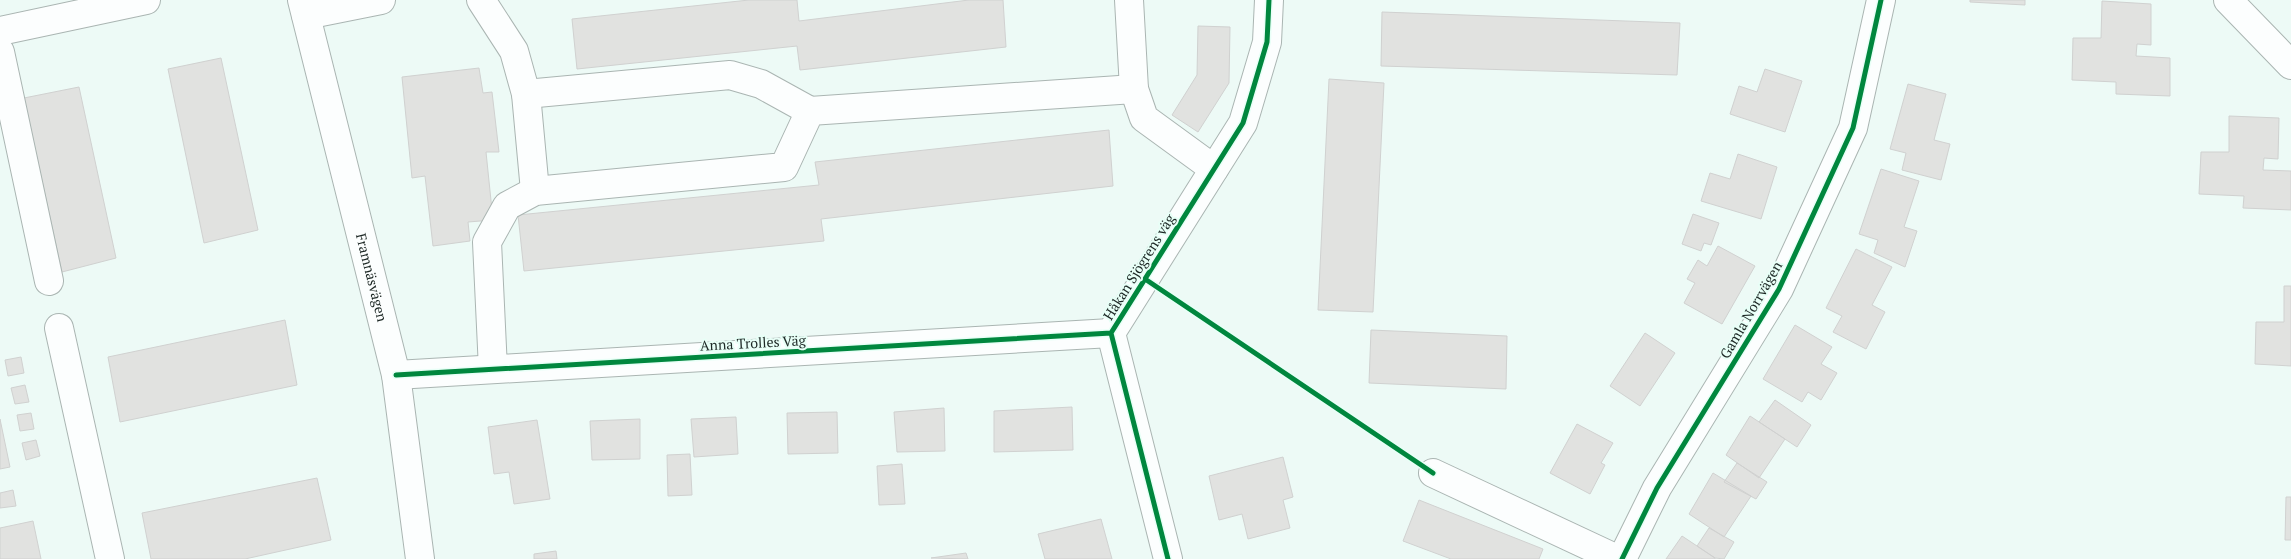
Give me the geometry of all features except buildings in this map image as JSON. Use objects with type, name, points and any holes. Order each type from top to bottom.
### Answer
[{"type":"street","points":[[304,7],[381,0]]},
{"type":"street","points":[[481,0],[514,51],[526,94],[534,191]]},
{"type":"street","points":[[1129,0],[1134,89],[1144,118],[1214,168]]},
{"type":"street","name":"Håkan Sjögrens väg","points":[[1168,559],[1111,333],[1243,123],[1267,42],[1269,0]]},
{"type":"street","name":"Gamla Norrvägen","points":[[1622,559],[1657,488],[1788,271],[1853,128],[1881,0]]},
{"type":"street","points":[[2228,0],[2291,65]]},
{"type":"street","points":[[0,31],[139,1]]},
{"type":"street","name":"Framnäsvägen","points":[[304,7],[396,375],[420,559]]},
{"type":"street","points":[[0,52],[49,281]]},
{"type":"street","points":[[526,94],[730,75],[761,84],[810,111],[1134,89]]},
{"type":"street","points":[[493,369],[486,242],[508,206],[534,191],[784,167],[810,111]]},
{"type":"street","points":[[59,328],[110,559]]},
{"type":"street","name":"Anna Trolles Väg","points":[[396,375],[1111,333]]},
{"type":"street","points":[[1433,473],[1618,559]]},
{"type":"cycle path","points":[[1168,559],[1111,333],[1243,123],[1267,42],[1269,0]]},
{"type":"cycle path","points":[[1622,559],[1657,488],[1779,289],[1853,128],[1881,0]]},
{"type":"cycle path","points":[[1145,279],[1433,473]]},
{"type":"cycle path","points":[[396,375],[1111,333]]}]
